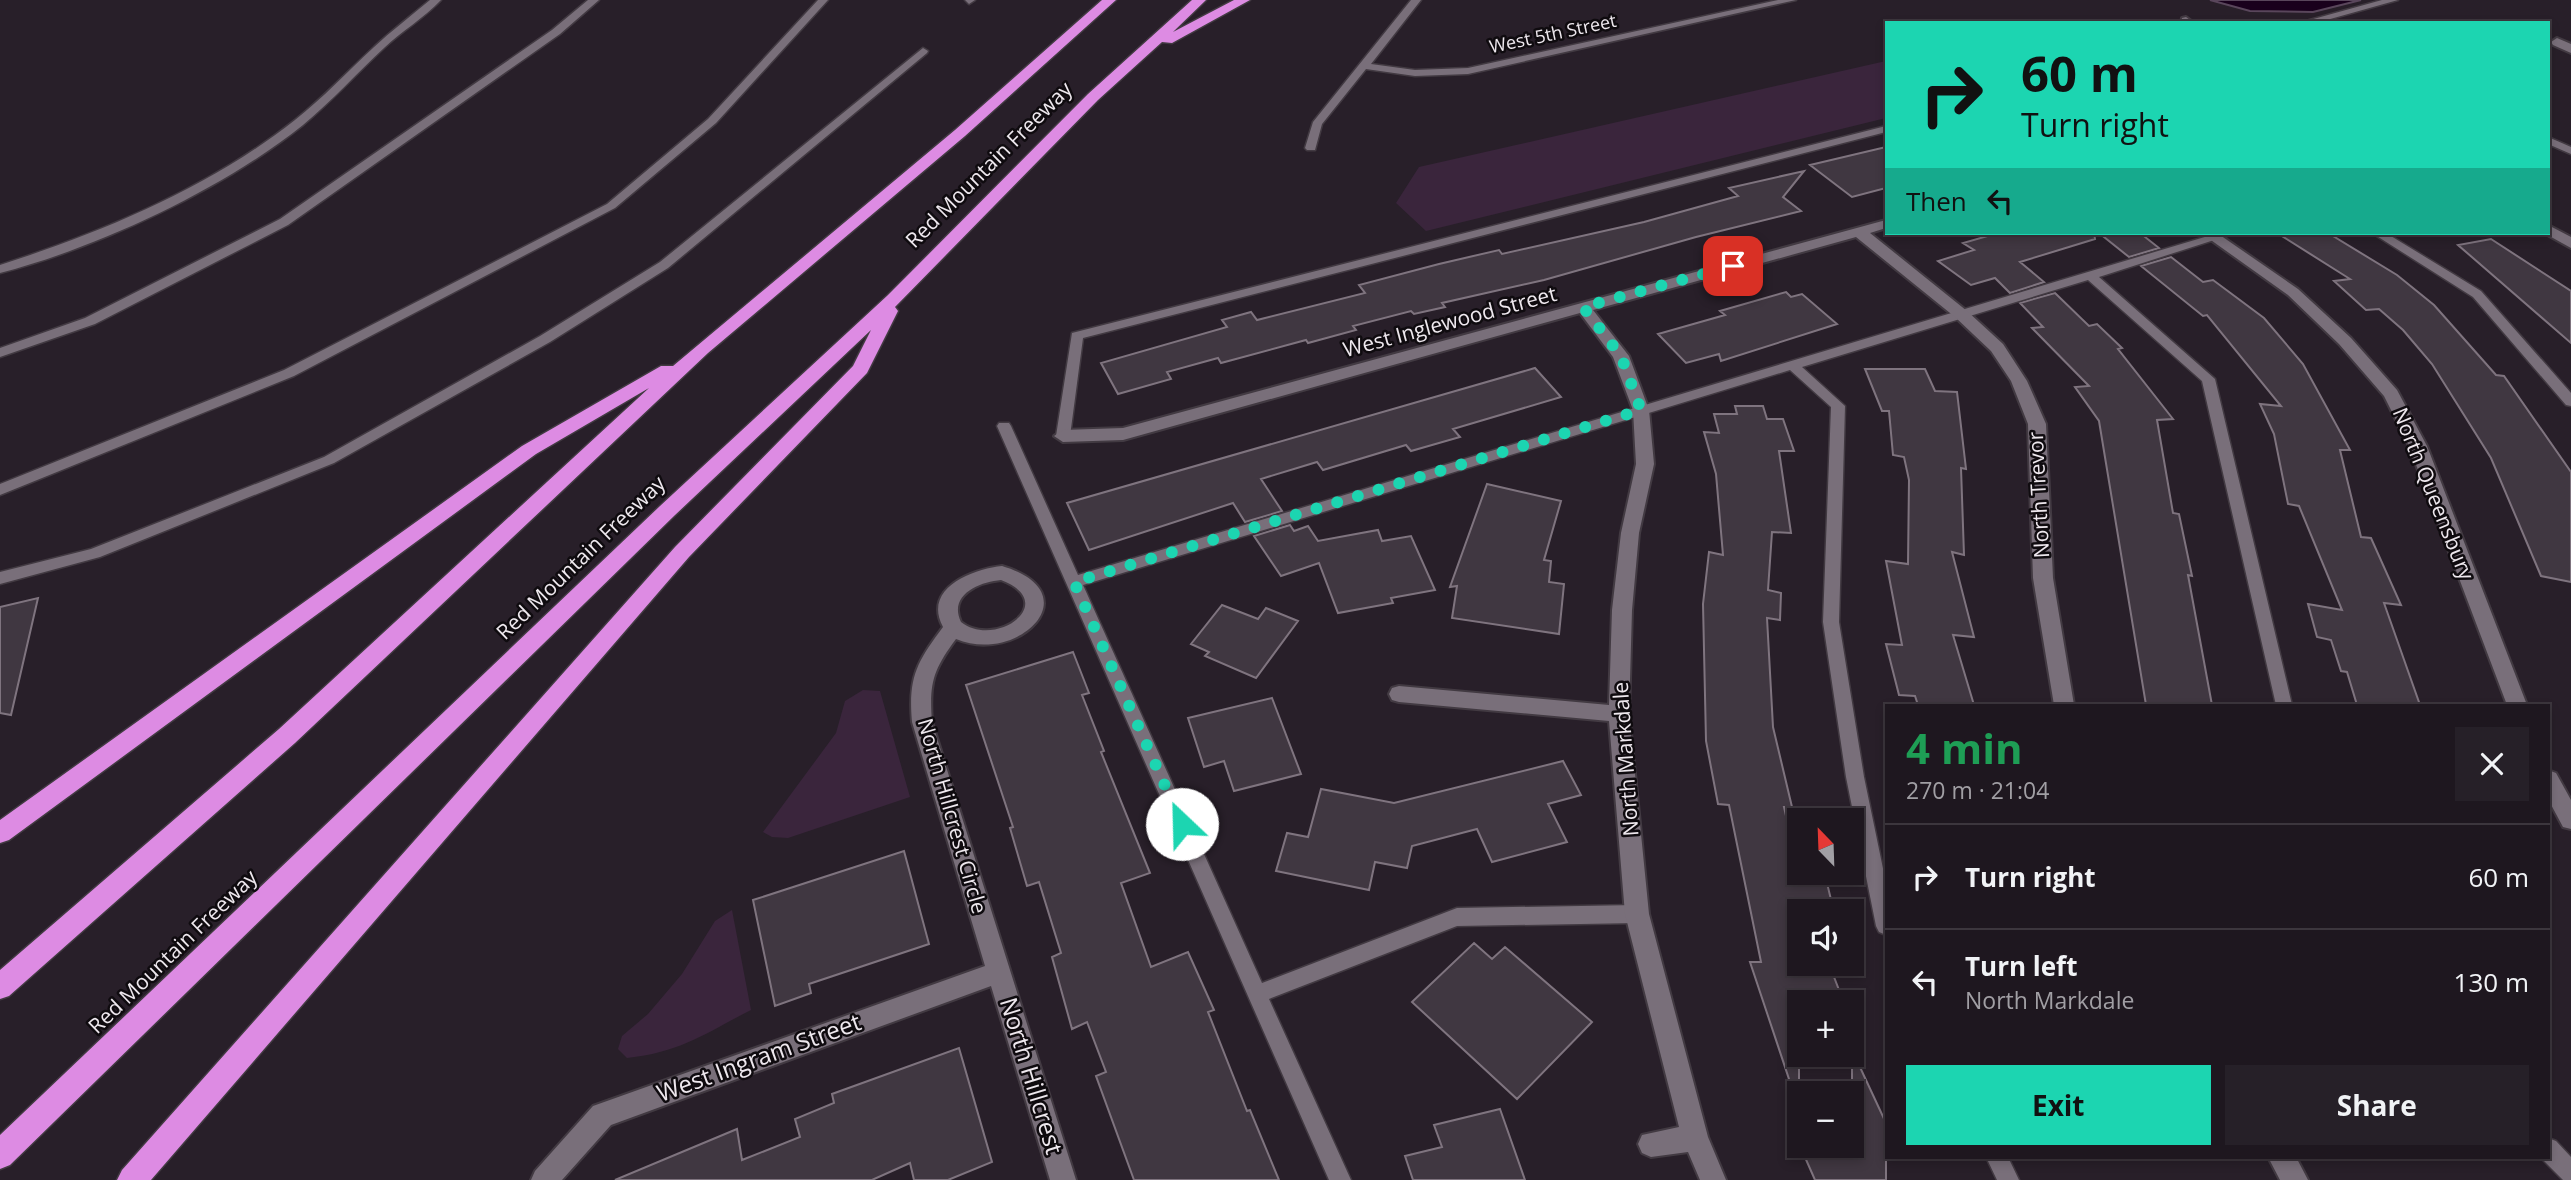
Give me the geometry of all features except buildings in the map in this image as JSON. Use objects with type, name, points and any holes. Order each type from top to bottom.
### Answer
[{"type":"highway","points":[[1088,19],[1099,0]]},
{"type":"highway","name":"Red Mountain Freeway","points":[[0,987],[287,736],[702,349],[961,133],[1110,0]]},
{"type":"highway","name":"Red Mountain Freeway","points":[[0,1155],[658,520],[894,299],[1093,97],[1150,49],[1200,0]]},
{"type":"highway","points":[[1150,49],[1244,0]]},
{"type":"highway","points":[[132,1180],[682,552],[861,369],[894,299]]},
{"type":"highway","points":[[0,833],[529,450],[702,349]]},
{"type":"street","points":[[2571,39],[2557,43],[2571,49]]},
{"type":"street","name":"West Inglewood Street","points":[[1063,436],[1123,434],[1885,224]]},
{"type":"street","points":[[2550,230],[2571,244]]},
{"type":"street","name":"North Trevor","points":[[1858,232],[1961,314],[1997,348],[2019,381],[2036,424],[2043,578],[2064,704]]},
{"type":"street","name":"North Queensbury","points":[[2219,235],[2293,292],[2345,341],[2391,394],[2418,446],[2517,704]]},
{"type":"street","name":"North Markdale","points":[[1583,307],[1621,356],[1641,410],[1645,464],[1630,533],[1619,715],[1637,914],[1695,1138],[1713,1180]]},
{"type":"street","points":[[1002,573],[1027,582],[1034,590],[1035,611],[1018,630],[990,639],[963,634],[954,628],[947,618],[947,607],[960,586],[973,579],[1002,573]]},
{"type":"street","name":"North Hillcrest Circle","points":[[954,628],[924,667],[918,688],[922,722],[998,972]]},
{"type":"street","points":[[1399,694],[1619,715]]},
{"type":"street","points":[[2550,783],[2571,820]]},
{"type":"street","name":"West Ingram Street","points":[[544,1180],[602,1115],[998,972]]},
{"type":"street","name":"North Hillcrest","points":[[998,972],[1063,1180]]},
{"type":"street","points":[[1651,1144],[1695,1138]]},
{"type":"street","points":[[2282,1159],[2295,1180]]},
{"type":"lane","points":[[0,269],[85,241],[147,213],[288,131],[436,0]]},
{"type":"lane","points":[[0,353],[90,321],[193,271],[284,222],[534,47],[594,0]]},
{"type":"lane","points":[[0,490],[289,373],[611,206],[712,121],[823,0]]},
{"type":"lane","points":[[1311,148],[1317,124],[1416,0]]},
{"type":"lane","name":"West 5th Street","points":[[1363,65],[1393,73],[1427,75],[1468,71],[1791,0]]},
{"type":"lane","points":[[2313,21],[2393,0]]},
{"type":"lane","points":[[0,578],[95,553],[329,460],[545,339],[664,265],[923,51]]},
{"type":"lane","points":[[1063,436],[1077,336],[1885,129]]},
{"type":"lane","points":[[2550,141],[2571,151]]},
{"type":"lane","points":[[1074,582],[2215,235]]},
{"type":"lane","points":[[2381,235],[2477,294],[2571,402]]},
{"type":"lane","points":[[2090,275],[2208,379],[2284,704]]},
{"type":"lane","points":[[1792,365],[1838,406],[1831,622],[1855,777],[1885,921]]},
{"type":"lane","points":[[1004,426],[1340,1180]]},
{"type":"lane","points":[[1258,994],[1457,917],[1637,914]]},
{"type":"lane","points":[[2550,1151],[2571,1173]]},
{"type":"lane","points":[[1998,1159],[2008,1180]]},
{"type":"shaded area","points":[[2210,0],[2361,0],[2313,12],[2250,11]]},
{"type":"shaded area","points":[[1885,61],[1885,118],[1426,231],[1396,203],[1419,167]]},
{"type":"shaded area","points":[[863,690],[880,691],[910,797],[788,838],[772,837],[763,832],[836,733],[845,701]]},
{"type":"shaded area","points":[[732,910],[751,1010],[678,1047],[627,1058],[618,1049],[622,1036],[648,1014],[682,974],[715,921]]},
{"type":"route","points":[[1182,824],[1074,582],[1641,410],[1621,356],[1583,307],[1733,266]]}]
